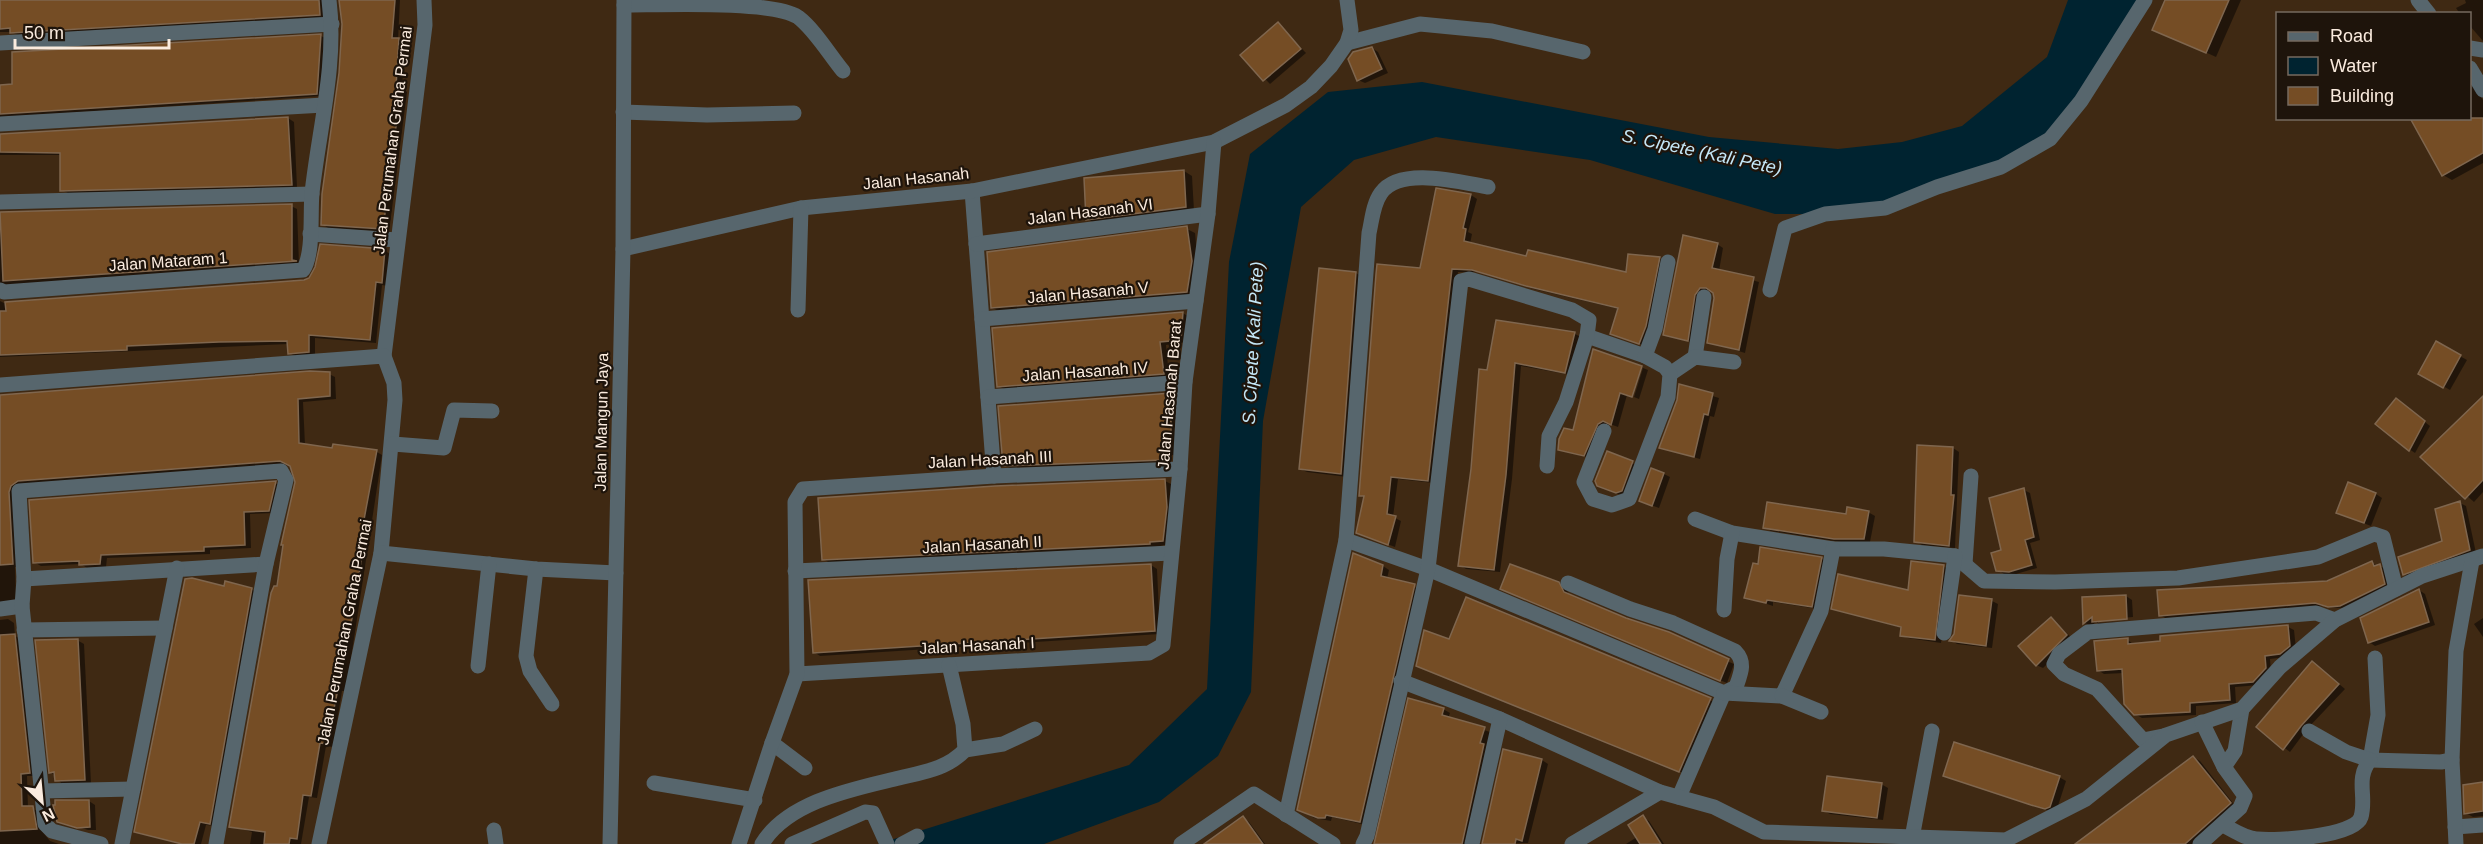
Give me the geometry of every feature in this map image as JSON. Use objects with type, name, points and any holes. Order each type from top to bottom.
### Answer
[{"type":"street","points":[[329,0],[332,24],[312,194],[310,234],[397,240]]},
{"type":"street","name":"Jalan Perumahan Graha Permai","points":[[319,844],[381,553],[393,444],[394,382],[384,356],[425,25],[424,0]]},
{"type":"street","points":[[1347,0],[1351,30],[1347,43]]},
{"type":"street","points":[[1770,290],[1785,228],[1825,214],[1885,208],[1937,187],[2001,167],[2050,139],[2081,101],[2145,0]]},
{"type":"street","points":[[2418,0],[2427,12]]},
{"type":"street","points":[[624,3],[780,9],[799,18],[843,71]]},
{"type":"street","name":"Jalan Mangun Jaya","points":[[610,844],[623,249],[624,3]]},
{"type":"street","points":[[0,43],[332,24]]},
{"type":"street","points":[[1347,43],[1420,24],[1492,31],[1583,52]]},
{"type":"street","name":"Jalan Hasanah","points":[[623,249],[801,208],[972,191],[1214,142],[1286,105],[1311,87],[1331,66],[1347,43]]},
{"type":"street","points":[[2471,71],[2483,90]]},
{"type":"street","points":[[0,124],[324,105]]},
{"type":"street","points":[[623,112],[707,116],[795,113]]},
{"type":"street","name":"Jalan Hasanah Barat","points":[[1158,649],[1166,638],[1185,382],[1208,214],[1214,142]]},
{"type":"street","points":[[1286,815],[1346,540],[1369,233],[1376,200],[1387,185],[1397,179],[1438,179],[1488,187]]},
{"type":"street","points":[[972,191],[994,476]]},
{"type":"street","points":[[0,202],[312,194]]},
{"type":"street","points":[[798,310],[801,208]]},
{"type":"street","name":"Jalan Hasanah VI","points":[[976,244],[1208,214]]},
{"type":"street","name":"Jalan Mataram 1","points":[[0,290],[4,292],[300,271],[305,266],[310,234]]},
{"type":"street","points":[[1645,356],[1655,329],[1668,262]]},
{"type":"street","points":[[1363,844],[1367,836],[1428,569],[1461,281],[1469,279],[1572,310],[1589,320],[1587,336],[1566,402],[1549,435],[1547,466]]},
{"type":"street","points":[[1695,357],[1704,297]]},
{"type":"street","name":"Jalan Hasanah V","points":[[982,319],[1196,301]]},
{"type":"street","points":[[1587,336],[1645,356],[1665,368],[1670,374],[1668,397],[1629,499],[1612,505],[1593,499],[1584,482],[1604,431]]},
{"type":"street","points":[[0,386],[384,356]]},
{"type":"street","points":[[1670,374],[1695,357],[1734,362]]},
{"type":"street","name":"Jalan Hasanah IV","points":[[988,397],[1185,382]]},
{"type":"street","points":[[393,444],[444,448],[454,410],[492,411]]},
{"type":"street","name":"Jalan Hasanah III","points":[[795,571],[795,502],[803,489],[994,476],[1180,469]]},
{"type":"street","points":[[101,844],[49,830],[45,824],[22,606],[24,579],[19,496],[22,490],[281,471],[286,480],[266,564],[216,844]]},
{"type":"street","points":[[1944,633],[1960,560],[1971,476]]},
{"type":"street","points":[[1695,519],[1732,533],[1833,549],[1884,549],[1960,560],[1984,581],[2055,582],[2178,578],[2318,556],[2374,534],[2383,537],[2396,589]]},
{"type":"street","points":[[1724,610],[1727,560],[1732,533]]},
{"type":"street","points":[[1346,540],[1428,569],[1725,693],[1782,696],[1821,712]]},
{"type":"street","points":[[1782,696],[1821,610],[1833,549]]},
{"type":"street","points":[[381,553],[536,569],[616,573]]},
{"type":"street","name":"Jalan Hasanah II","points":[[795,571],[1171,553]]},
{"type":"street","points":[[2059,814],[2143,740],[2166,735],[2242,709],[2280,667],[2335,620],[2422,576],[2478,559]]},
{"type":"street","points":[[2456,844],[2452,760],[2456,651],[2478,559]]},
{"type":"street","points":[[24,579],[266,564]]},
{"type":"street","points":[[478,666],[489,564]]},
{"type":"street","points":[[122,844],[177,568]]},
{"type":"street","points":[[536,569],[526,656],[530,671],[552,704]]},
{"type":"street","points":[[739,844],[797,674],[795,571]]},
{"type":"street","points":[[1568,583],[1704,636],[1740,655],[1742,668],[1737,687],[1725,693],[1679,797]]},
{"type":"street","points":[[0,609],[22,606]]},
{"type":"street","points":[[2143,740],[2097,689],[2064,674],[2054,664],[2059,654],[2088,632],[2316,613],[2335,620]]},
{"type":"street","points":[[24,630],[165,628]]},
{"type":"street","name":"Jalan Hasanah I","points":[[797,674],[1149,653],[1158,649]]},
{"type":"street","points":[[2223,825],[2254,839],[2291,838],[2344,831],[2356,825],[2361,818],[2360,782],[2363,769],[2370,760],[2378,716],[2375,658]]},
{"type":"street","points":[[949,665],[963,724],[965,750]]},
{"type":"street","points":[[1401,681],[1500,720],[1660,792],[1714,807],[1764,832],[1955,842],[2006,840],[2086,799],[2166,735]]},
{"type":"street","points":[[2224,767],[2235,751],[2242,709]]},
{"type":"street","points":[[1472,844],[1500,720]]},
{"type":"street","points":[[2200,844],[2240,808],[2245,796],[2224,767],[2202,722]]},
{"type":"street","points":[[762,844],[782,822],[799,810],[880,783],[927,773],[950,763],[965,750],[1003,744],[1035,729]]},
{"type":"street","points":[[1912,838],[1932,731]]},
{"type":"street","points":[[2309,731],[2346,752],[2370,760],[2441,762],[2452,760]]},
{"type":"street","points":[[772,743],[806,768]]},
{"type":"street","points":[[654,783],[755,800]]},
{"type":"street","points":[[41,791],[133,789]]},
{"type":"street","points":[[1572,844],[1660,792]]},
{"type":"street","points":[[1181,844],[1251,795],[1257,795],[1333,844]]},
{"type":"street","points":[[792,844],[865,812],[873,813],[887,844]]},
{"type":"street","points":[[2455,827],[2483,825]]},
{"type":"street","points":[[1761,844],[1771,831]]},
{"type":"street","points":[[902,844],[917,836]]},
{"type":"water","name":"S. Cipete (Kali Pete)","points":[[2068,0],[2145,0],[2050,139],[1885,208],[1825,214],[1775,214],[1590,160],[1436,137],[1354,160],[1301,207],[1263,421],[1251,692],[1218,756],[1159,802],[1044,844],[878,844],[1129,765],[1207,689],[1229,262],[1250,154],[1328,92],[1422,82],[1709,137],[1838,149],[1902,142],[1962,126],[2047,57]]},
{"type":"building","points":[[0,0],[319,0],[320,15],[10,33],[10,28],[0,29]]},
{"type":"building","points":[[339,0],[395,0],[392,38],[399,38],[396,87],[401,87],[383,229],[321,225],[322,194],[339,73],[342,24]]},
{"type":"building","points":[[2165,0],[2229,0],[2206,53],[2152,30]]},
{"type":"building","points":[[1278,22],[1301,49],[1263,81],[1240,55]]},
{"type":"building","points":[[321,34],[317,94],[0,114],[0,85],[12,84],[12,52]]},
{"type":"building","points":[[1372,47],[1382,69],[1357,81],[1348,59],[1353,52]]},
{"type":"building","points":[[288,117],[292,185],[60,191],[60,153],[0,152],[0,134]]},
{"type":"building","points":[[2483,118],[2483,153],[2442,176],[2411,120]]},
{"type":"building","points":[[1184,170],[1186,207],[1086,220],[1084,178]]},
{"type":"building","points":[[1436,188],[1471,194],[1463,228],[1466,229],[1464,241],[1526,256],[1528,250],[1626,272],[1628,254],[1660,257],[1646,326],[1639,344],[1610,334],[1618,308],[1526,286],[1472,270],[1452,269],[1428,481],[1391,477],[1387,514],[1396,516],[1388,545],[1356,533],[1364,496],[1359,496],[1377,264],[1420,268]]},
{"type":"building","points":[[292,204],[292,260],[297,261],[3,281],[0,212]]},
{"type":"building","points":[[1187,226],[1192,261],[1187,292],[991,308],[987,252]]},
{"type":"building","points":[[1683,235],[1718,243],[1712,268],[1754,277],[1739,350],[1707,343],[1714,298],[1713,293],[1706,288],[1700,288],[1695,295],[1688,341],[1663,335]]},
{"type":"building","points":[[320,244],[385,249],[382,283],[376,282],[370,340],[309,335],[309,352],[288,354],[287,341],[127,346],[127,350],[0,355],[0,311],[6,311],[5,302],[304,280],[309,278],[315,267]]},
{"type":"building","points":[[1319,268],[1356,272],[1341,474],[1299,469]]},
{"type":"building","points":[[1183,312],[1181,340],[1160,342],[1164,374],[997,387],[992,328]]},
{"type":"building","points":[[1496,320],[1575,332],[1565,373],[1515,363],[1506,475],[1494,570],[1458,566],[1471,469],[1479,369],[1487,370]]},
{"type":"building","points":[[2436,341],[2461,355],[2443,388],[2418,374]]},
{"type":"building","points":[[1593,349],[1642,366],[1632,397],[1620,393],[1611,425],[1603,421],[1598,424],[1584,456],[1558,450],[1559,439],[1564,428],[1573,430]]},
{"type":"building","points":[[310,371],[330,372],[330,396],[298,399],[299,443],[332,448],[333,444],[377,450],[363,525],[366,526],[355,603],[327,744],[320,743],[311,796],[303,795],[297,839],[290,838],[289,844],[264,844],[265,832],[229,827],[271,593],[274,586],[277,586],[283,545],[281,545],[295,482],[290,466],[280,461],[18,481],[11,486],[9,492],[13,564],[0,565],[0,395]]},
{"type":"building","points":[[1679,384],[1713,393],[1708,415],[1704,414],[1694,457],[1659,448],[1677,400]]},
{"type":"building","points":[[1171,393],[1171,452],[1163,453],[1164,460],[1003,466],[998,406]]},
{"type":"building","points":[[2483,396],[2483,480],[2465,499],[2420,457]]},
{"type":"building","points":[[2396,398],[2425,421],[2409,451],[2375,424]]},
{"type":"building","points":[[1917,445],[1953,447],[1951,495],[1954,495],[1949,546],[1914,542]]},
{"type":"building","points":[[1607,451],[1633,461],[1622,491],[1616,493],[1597,486],[1595,481]]},
{"type":"building","points":[[1651,468],[1664,473],[1652,506],[1639,501]]},
{"type":"building","points":[[1165,479],[1167,507],[1163,541],[1150,542],[1150,544],[822,560],[818,498],[995,486]]},
{"type":"building","points":[[276,481],[269,511],[244,512],[245,545],[204,547],[204,551],[101,555],[100,564],[79,565],[79,561],[33,563],[29,500]]},
{"type":"building","points":[[2348,482],[2376,493],[2364,523],[2336,513]]},
{"type":"building","points":[[2024,488],[2034,537],[2025,540],[2032,565],[2009,572],[1996,571],[1991,553],[2001,550],[1989,498]]},
{"type":"building","points":[[2460,501],[2470,550],[2403,575],[2398,557],[2442,541],[2435,509]]},
{"type":"building","points":[[1767,502],[1846,514],[1847,507],[1869,511],[1864,539],[1834,539],[1763,528]]},
{"type":"building","points":[[1760,547],[1822,557],[1812,607],[1767,600],[1766,603],[1744,598],[1753,563],[1758,564]]},
{"type":"building","points":[[1353,553],[1383,565],[1381,576],[1415,584],[1360,822],[1326,815],[1325,818],[1318,818],[1297,810]]},
{"type":"building","points":[[1911,561],[1944,565],[1935,640],[1900,636],[1901,627],[1831,609],[1838,574],[1908,590]]},
{"type":"building","points":[[2372,561],[2374,566],[2380,564],[2385,584],[2340,606],[2328,607],[2315,603],[2159,616],[2157,590],[2327,581]]},
{"type":"building","points":[[1151,564],[1155,631],[813,653],[808,580]]},
{"type":"building","points":[[1510,564],[1559,582],[1564,592],[1626,618],[1669,632],[1729,659],[1720,681],[1500,589]]},
{"type":"building","points":[[192,578],[224,586],[225,581],[252,588],[210,824],[200,822],[194,844],[182,844],[134,832],[185,579]]},
{"type":"building","points":[[2419,589],[2429,622],[2368,643],[2360,618]]},
{"type":"building","points":[[1959,595],[1992,599],[1986,646],[1949,641],[1954,634]]},
{"type":"building","points":[[2126,595],[2127,619],[2092,622],[2092,617],[2083,624],[2082,597]]},
{"type":"building","points":[[1466,597],[1711,698],[1679,772],[1416,666],[1424,630],[1449,639]]},
{"type":"building","points":[[2051,617],[2067,635],[2036,666],[2018,646]]},
{"type":"building","points":[[2288,625],[2290,646],[2280,654],[2265,656],[2266,668],[2253,682],[2229,684],[2230,700],[2190,703],[2190,712],[2134,715],[2124,704],[2122,669],[2097,671],[2094,641],[2128,638],[2128,644],[2160,641],[2160,636]]},
{"type":"building","points":[[15,634],[30,773],[21,774],[22,806],[33,806],[37,829],[0,831],[0,635]]},
{"type":"building","points":[[78,639],[85,780],[55,781],[54,772],[49,773],[35,640]]},
{"type":"building","points":[[2312,661],[2339,684],[2301,726],[2283,750],[2256,727]]},
{"type":"building","points":[[1408,698],[1444,708],[1442,715],[1485,727],[1480,743],[1484,744],[1462,844],[1374,844]]},
{"type":"building","points":[[1954,742],[2060,776],[2050,807],[2045,809],[2031,805],[1943,776]]},
{"type":"building","points":[[1503,749],[1542,759],[1522,841],[1516,839],[1515,844],[1482,844]]},
{"type":"building","points":[[2193,756],[2231,803],[2185,844],[2075,844]]},
{"type":"building","points":[[1827,776],[1882,783],[1877,818],[1822,811]]},
{"type":"building","points":[[2483,782],[2483,811],[2464,814],[2463,785]]},
{"type":"building","points":[[55,800],[89,800],[90,827],[77,828],[57,822],[53,805],[55,805]]},
{"type":"building","points":[[1643,815],[1661,844],[1640,844],[1628,825]]},
{"type":"building","points":[[1243,816],[1263,844],[1204,844]]}]
